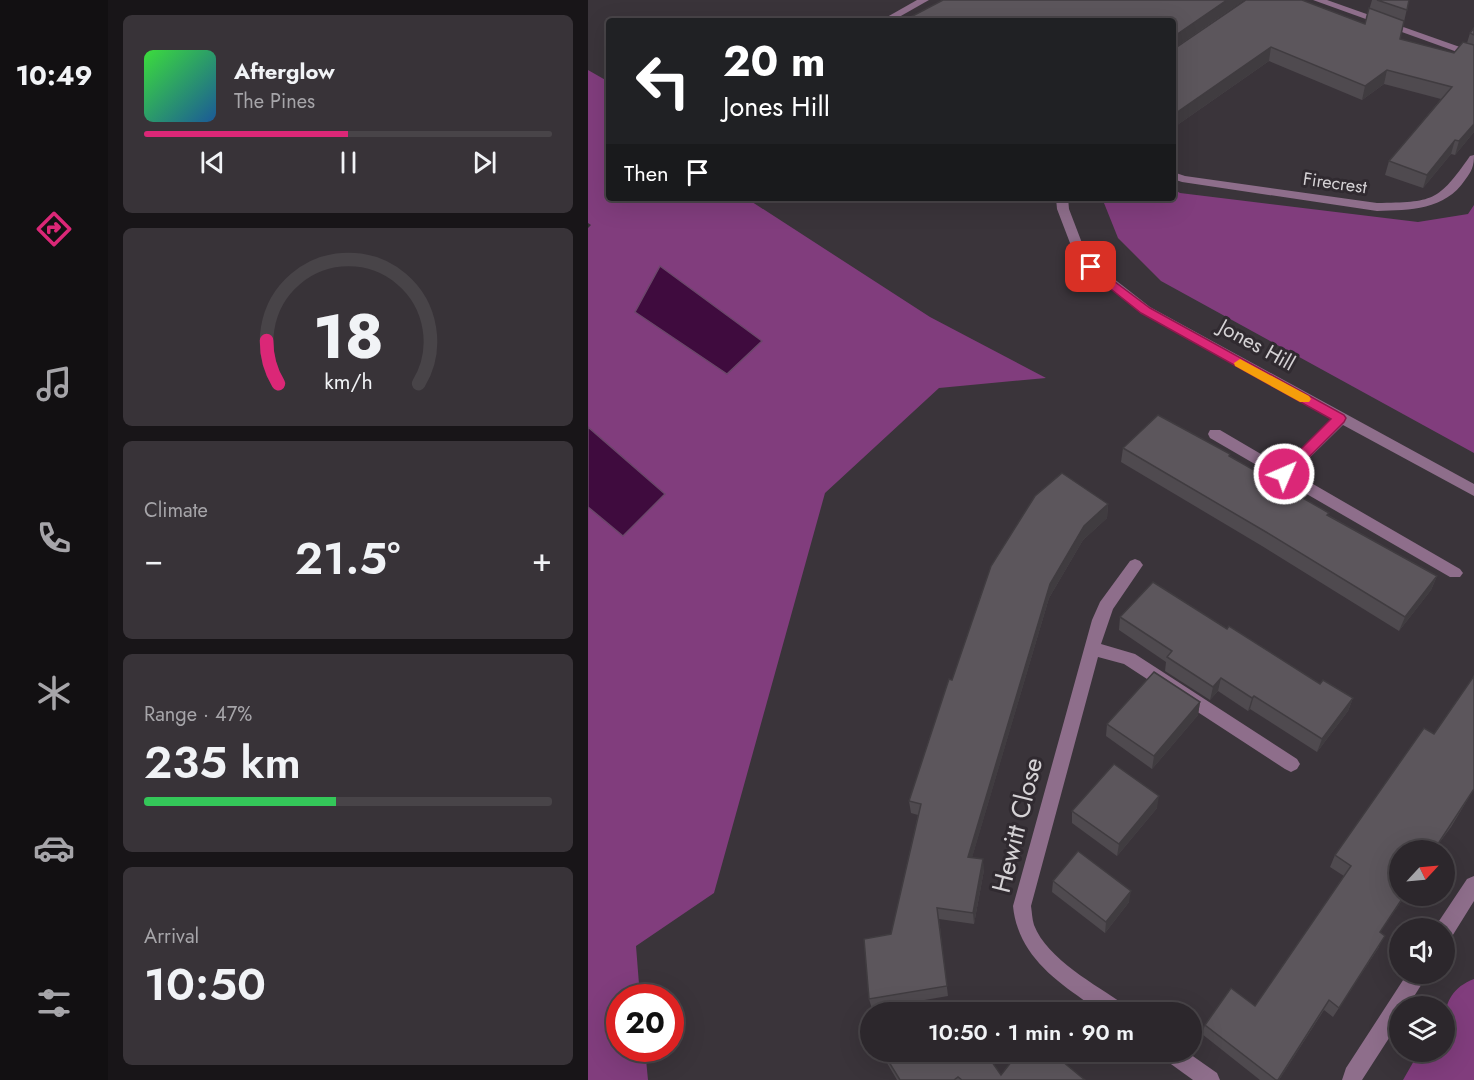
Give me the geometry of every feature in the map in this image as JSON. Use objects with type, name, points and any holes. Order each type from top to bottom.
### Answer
[{"type":"street","points":[[891,18],[924,0]]},
{"type":"street","points":[[1318,0],[1474,55]]},
{"type":"street","name":"Firecrest","points":[[1176,176],[1377,207],[1409,206],[1433,201],[1450,191],[1474,158]]},
{"type":"street","name":"Jones Hill","points":[[1062,201],[1073,235],[1091,267],[1136,303],[1474,491]]},
{"type":"street","points":[[1284,474],[1340,418]]},
{"type":"street","points":[[1215,434],[1455,573]]},
{"type":"street","name":"Hewitt Close","points":[[1105,1002],[1056,966],[1040,950],[1026,929],[1022,906],[1091,648],[1106,606],[1136,565]]},
{"type":"street","points":[[1091,648],[1129,659],[1291,764]]},
{"type":"street","points":[[1452,918],[1474,885]]},
{"type":"street","points":[[1352,1080],[1412,984]]},
{"type":"street","points":[[1185,1062],[1210,1080]]},
{"type":"shaded area","points":[[588,70],[606,80],[606,201],[751,201],[930,317],[1046,378],[939,388],[825,493],[714,893],[636,946],[639,984],[606,984],[606,1062],[646,1062],[648,1080],[588,1080],[588,507],[623,536],[665,494],[588,427],[588,228],[591,225],[588,223]]},
{"type":"shaded area","points":[[1176,191],[1418,222],[1468,214],[1474,205],[1474,453],[1161,281],[1118,238],[1103,201],[1176,201]]},
{"type":"shaded area","points":[[660,266],[762,341],[727,374],[635,312]]},
{"type":"shaded area","points":[[588,427],[665,494],[623,536],[588,507]]},
{"type":"shaded area","points":[[1474,979],[1474,1080],[1403,1080],[1413,1062],[1455,1062],[1455,996],[1452,996],[1463,985]]},
{"type":"building","points":[[943,0],[1227,0],[1176,35],[1176,18],[909,18]]},
{"type":"building","points":[[1246,0],[1302,0],[1365,24],[1369,8],[1404,21],[1400,39],[1454,53],[1463,42],[1474,45],[1474,124],[1459,141],[1455,140],[1427,175],[1389,161],[1452,87],[1387,70],[1365,86],[1271,47],[1176,113],[1176,48]]},
{"type":"building","points":[[1377,0],[1409,0],[1407,10]]},
{"type":"building","points":[[1158,415],[1230,454],[1229,456],[1329,513],[1327,515],[1437,576],[1405,617],[1123,448]]},
{"type":"building","points":[[1062,473],[1108,504],[1084,526],[1050,584],[968,857],[983,859],[973,913],[937,908],[947,986],[869,999],[864,939],[891,934],[921,804],[909,801],[949,679],[952,680],[991,566],[1035,496]]},
{"type":"building","points":[[1153,582],[1227,629],[1229,626],[1320,684],[1323,680],[1353,698],[1322,739],[1221,678],[1213,687],[1167,657],[1172,651],[1120,617]]},
{"type":"building","points":[[1154,672],[1200,702],[1154,756],[1107,724]]},
{"type":"building","points":[[1474,676],[1474,789],[1441,840],[1389,840],[1389,906],[1397,906],[1380,932],[1385,936],[1339,1008],[1329,1000],[1276,1080],[1205,1025],[1231,988],[1255,1006],[1351,866],[1335,855],[1424,728],[1434,734]]},
{"type":"building","points":[[1114,764],[1159,796],[1119,844],[1072,811]]},
{"type":"building","points":[[1078,851],[1131,891],[1106,922],[1053,881]]},
{"type":"building","points":[[889,1062],[992,1062],[1001,1075],[1011,1062],[1063,1062],[1085,1080],[962,1080],[958,1077],[954,1080],[900,1080]]},
{"type":"slow traffic","points":[[1240,363],[1304,399]]},
{"type":"route","points":[[1091,267],[1146,310],[1340,418],[1284,474]]}]
